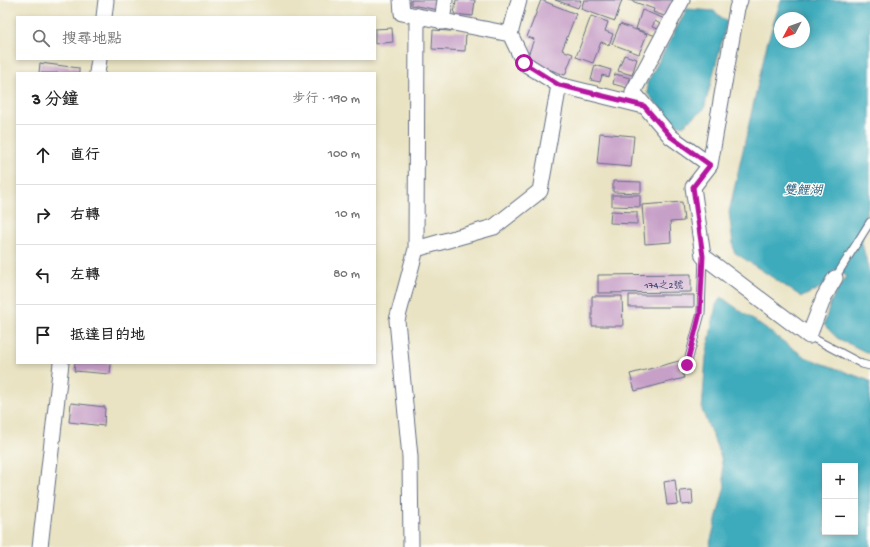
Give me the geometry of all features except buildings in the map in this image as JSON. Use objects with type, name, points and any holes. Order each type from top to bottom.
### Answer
[{"type":"street","points":[[104,16],[106,0]]},
{"type":"street","points":[[401,0],[402,13],[510,34]]},
{"type":"street","points":[[442,22],[445,0]]},
{"type":"street","points":[[519,0],[510,34],[524,63],[559,85],[644,106]]},
{"type":"street","points":[[682,0],[633,92],[671,137],[710,165]]},
{"type":"street","points":[[740,0],[737,8],[710,165],[693,187],[703,256],[809,336],[824,297],[835,278]]},
{"type":"street","points":[[411,547],[410,458],[397,320],[416,248],[417,16]]},
{"type":"street","points":[[97,72],[99,60]]},
{"type":"street","points":[[416,248],[494,227],[540,192],[559,85]]},
{"type":"street","points":[[40,547],[61,364]]},
{"type":"lane","points":[[835,278],[870,222]]},
{"type":"lane","points":[[687,365],[700,313],[703,256]]},
{"type":"lane","points":[[809,336],[862,364],[870,366]]},
{"type":"water","name":"雙鯉湖","points":[[781,0],[870,0],[870,200],[864,220],[862,243],[870,275],[870,354],[837,338],[824,325],[831,301],[846,276],[834,270],[824,286],[802,297],[734,252],[729,212],[767,44],[774,22],[774,48],[810,48],[810,12],[777,12]]},
{"type":"water","points":[[687,9],[714,11],[727,22],[704,109],[683,126],[674,123],[648,94],[647,83]]},
{"type":"water","points":[[721,297],[805,357],[870,381],[870,547],[709,547],[725,486],[721,457],[702,410],[706,357],[716,305]]},
{"type":"route","points":[[524,63],[559,85],[644,106],[671,137],[710,165],[693,187],[703,256],[700,313],[687,365]]}]
